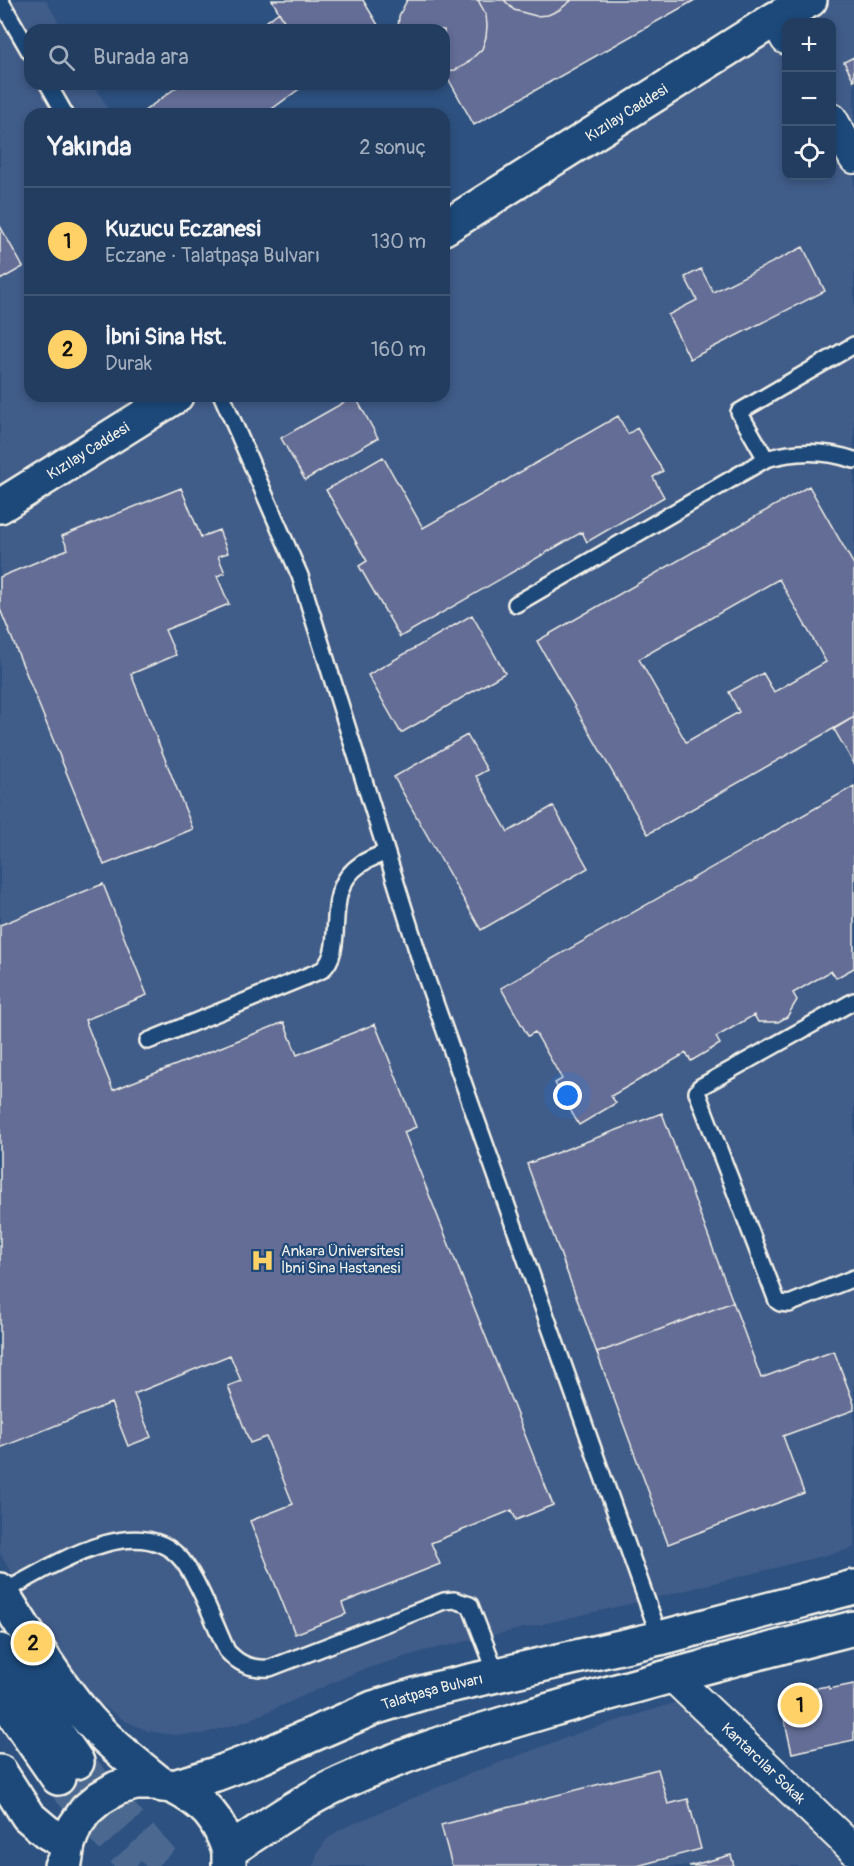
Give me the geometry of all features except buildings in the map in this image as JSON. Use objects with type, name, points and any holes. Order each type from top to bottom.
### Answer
[{"type":"main road","name":"Kızılay Caddesi","points":[[450,224],[777,23],[810,0]]},
{"type":"main road","name":"Kızılay Caddesi","points":[[0,506],[166,402]]},
{"type":"main road","name":"Talatpaşa Bulvarı","points":[[65,1860],[75,1826],[86,1810],[100,1797],[117,1788],[136,1783],[168,1786],[216,1774],[373,1708],[435,1689],[660,1638],[854,1587]]},
{"type":"main road","points":[[1,1592],[33,1643],[84,1714],[132,1761],[168,1786],[194,1797],[210,1812],[222,1830],[229,1858],[291,1810],[339,1784],[393,1760],[447,1740],[671,1675],[854,1628]]},
{"type":"main road","points":[[0,1651],[67,1770],[0,1694]]},
{"type":"main road","points":[[0,1772],[28,1816],[47,1832],[65,1860]]},
{"type":"street","points":[[835,126],[854,158]]},
{"type":"street","name":"Kantarcılar Sokak","points":[[671,1675],[854,1851]]},
{"type":"lane","points":[[0,0],[24,42]]},
{"type":"lane","points":[[51,90],[62,108]]},
{"type":"lane","points":[[766,459],[739,412],[854,345]]},
{"type":"lane","points":[[225,402],[300,576],[426,977],[660,1638]]},
{"type":"lane","points":[[516,604],[766,459],[782,454],[803,452],[824,453],[854,460]]},
{"type":"lane","points":[[148,1041],[322,970],[330,962],[334,946],[336,905],[342,888],[359,865],[386,852]]},
{"type":"lane","points":[[854,1001],[697,1090],[777,1301],[789,1304],[854,1278]]},
{"type":"lane","points":[[1,1592],[61,1562],[109,1542],[127,1538],[141,1539],[166,1547],[180,1558],[190,1571],[227,1651],[236,1661],[246,1666],[255,1669],[270,1668],[444,1601],[454,1600],[470,1605],[497,1675]]},
{"type":"shaded area","points":[[0,0],[46,0],[60,24],[24,24],[24,90],[97,90],[108,108],[24,108],[24,402],[450,402],[450,224],[810,0],[854,0],[854,1548],[647,1600],[424,1651],[359,1671],[247,1721],[202,1734],[173,1735],[148,1731],[125,1721],[98,1702],[49,1635],[0,1554]]},
{"type":"shaded area","points":[[694,1697],[854,1851],[854,1866],[314,1866],[317,1853],[327,1839],[341,1829],[466,1775],[584,1731]]},
{"type":"tunnel","points":[[77,1762],[167,1866]]},
{"type":"tunnel","points":[[58,1778],[135,1866]]},
{"type":"place","name":"Ankara Üniversitesi İbni Sina Hastanesi","points":[[263,1260]]},
{"type":"place","name":"İbni Sina Hst.","points":[[33,1643]]},
{"type":"place","name":"Kuzucu Eczanesi","points":[[800,1705]]}]
